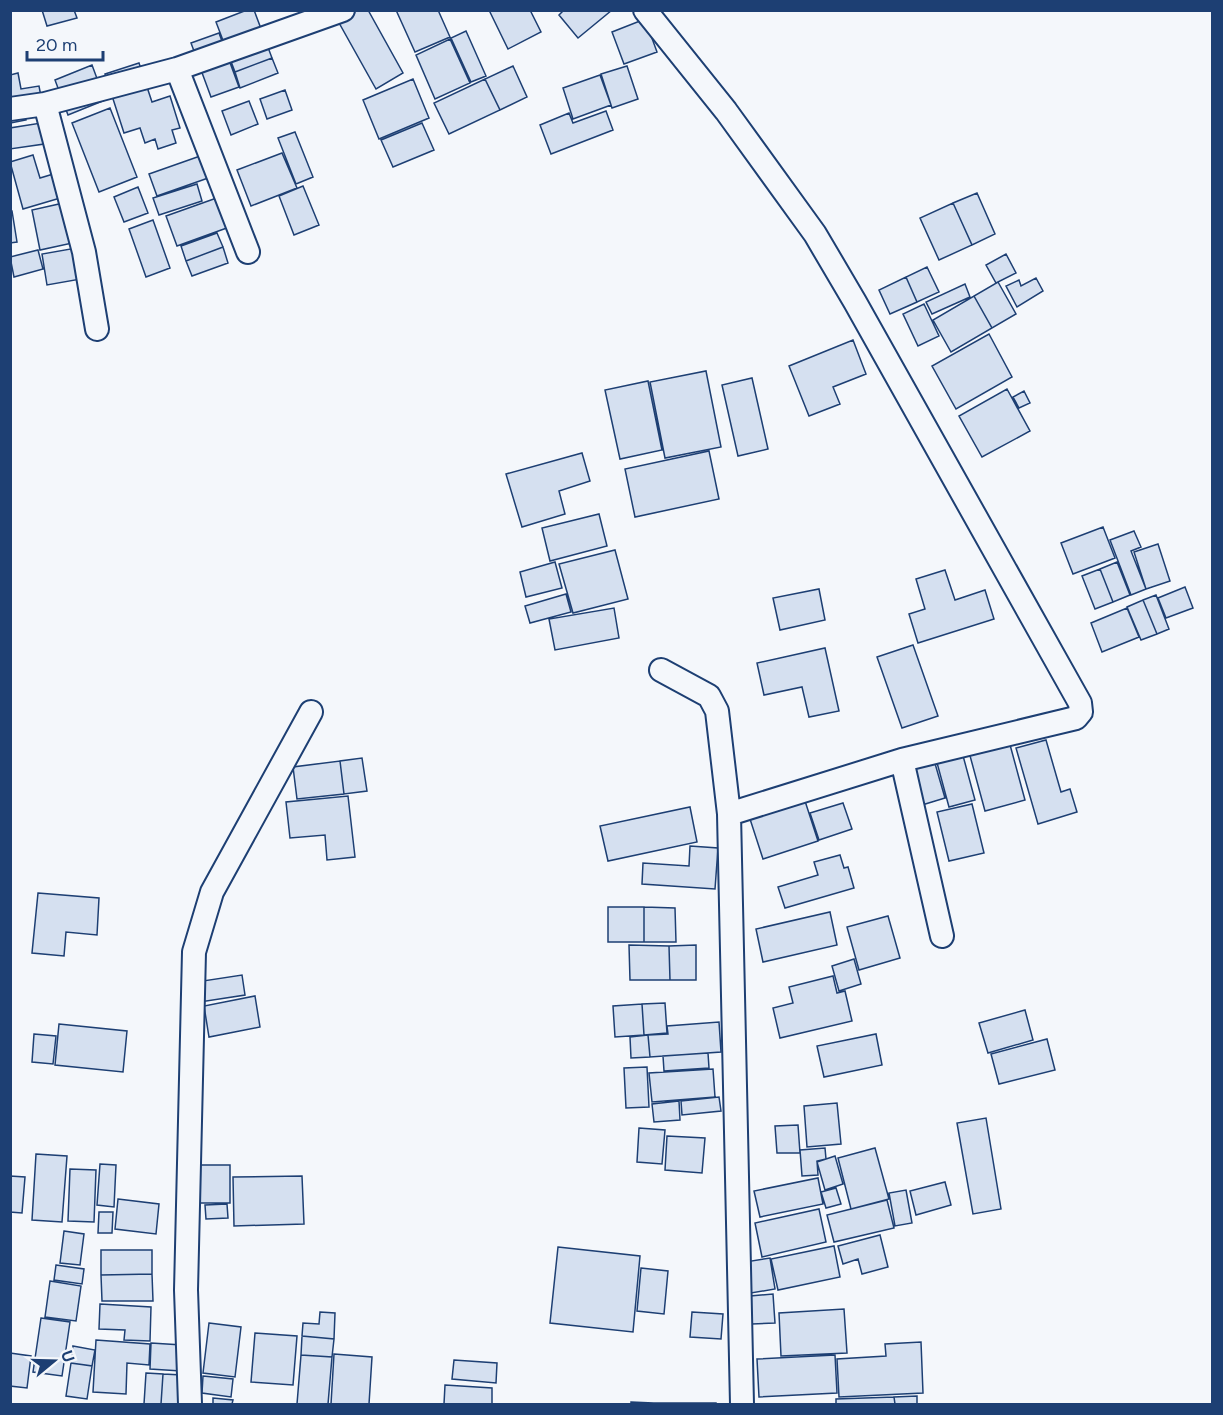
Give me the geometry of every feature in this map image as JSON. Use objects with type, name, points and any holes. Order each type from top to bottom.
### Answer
[{"type":"street","points":[[10,109],[45,104],[177,69],[343,10]]},
{"type":"street","points":[[645,10],[726,111],[815,234],[1080,703],[1081,712],[1076,718],[902,760],[729,814]]},
{"type":"street","points":[[177,69],[248,252]]},
{"type":"street","points":[[45,104],[84,252],[97,329]]},
{"type":"street","points":[[661,670],[709,696],[714,702],[729,814],[742,1404]]},
{"type":"street","points":[[190,1404],[186,1290],[194,952],[212,892],[311,712]]},
{"type":"street","points":[[902,760],[942,936]]},
{"type":"building","points":[[42,10],[74,10],[77,18],[47,26]]},
{"type":"building","points":[[247,10],[254,10],[272,58],[235,72],[216,22]]},
{"type":"building","points":[[357,10],[368,10],[403,73],[376,89],[338,21]]},
{"type":"building","points":[[396,10],[438,10],[450,37],[415,52]]},
{"type":"building","points":[[489,10],[530,10],[541,32],[508,49]]},
{"type":"building","points":[[564,10],[612,10],[578,38],[559,15]]},
{"type":"building","points":[[645,19],[657,52],[624,64],[612,32]]},
{"type":"building","points":[[466,31],[486,76],[471,82],[451,38]]},
{"type":"building","points":[[219,33],[239,87],[211,97],[191,43]]},
{"type":"building","points":[[450,39],[470,83],[435,99],[416,55]]},
{"type":"building","points":[[272,58],[278,73],[240,88],[235,72]]},
{"type":"building","points":[[139,63],[152,102],[170,96],[180,128],[172,130],[176,143],[158,149],[155,139],[145,143],[140,128],[124,133],[105,74]]},
{"type":"building","points":[[92,65],[105,100],[68,115],[55,80]]},
{"type":"building","points":[[513,66],[527,97],[500,110],[485,79]]},
{"type":"building","points":[[627,66],[638,99],[612,108],[601,74]]},
{"type":"building","points":[[18,73],[21,89],[39,86],[44,112],[25,115],[26,120],[10,123],[10,75]]},
{"type":"building","points":[[600,75],[611,105],[573,119],[563,88]]},
{"type":"building","points":[[413,79],[429,118],[379,139],[363,100]]},
{"type":"building","points":[[485,79],[500,110],[449,134],[434,103]]},
{"type":"building","points":[[285,90],[292,110],[267,119],[260,99]]},
{"type":"building","points":[[249,101],[258,124],[231,135],[222,111]]},
{"type":"building","points":[[110,108],[137,177],[99,192],[72,123]]},
{"type":"building","points":[[606,111],[613,130],[551,154],[540,125],[569,113],[573,123]]},
{"type":"building","points":[[41,123],[44,144],[10,149],[10,128]]},
{"type":"building","points":[[422,123],[434,150],[393,167],[381,140]]},
{"type":"building","points":[[295,132],[313,177],[296,184],[278,138]]},
{"type":"building","points":[[282,153],[297,188],[251,206],[237,170]]},
{"type":"building","points":[[33,155],[40,178],[60,172],[67,196],[23,209],[10,162]]},
{"type":"building","points":[[203,155],[211,177],[157,196],[149,174]]},
{"type":"building","points":[[197,184],[202,201],[159,215],[153,198]]},
{"type":"building","points":[[303,186],[319,225],[294,235],[279,196]]},
{"type":"building","points":[[138,187],[148,213],[124,222],[114,197]]},
{"type":"building","points":[[977,193],[995,234],[972,245],[953,203]]},
{"type":"building","points":[[225,195],[235,225],[177,246],[166,216]]},
{"type":"building","points":[[68,202],[77,242],[40,250],[32,210]]},
{"type":"building","points":[[953,203],[972,245],[939,260],[920,218]]},
{"type":"building","points":[[10,211],[12,211],[17,242],[10,243]]},
{"type":"building","points":[[153,220],[170,268],[146,277],[129,229]]},
{"type":"building","points":[[217,233],[223,247],[186,261],[181,246]]},
{"type":"building","points":[[223,247],[228,263],[192,276],[186,261]]},
{"type":"building","points":[[76,248],[81,279],[47,285],[42,254]]},
{"type":"building","points":[[38,250],[43,269],[14,277],[10,257]]},
{"type":"building","points":[[1006,254],[1016,273],[996,283],[986,265]]},
{"type":"building","points":[[927,267],[939,292],[917,302],[906,277]]},
{"type":"building","points":[[906,277],[917,302],[890,314],[879,290]]},
{"type":"building","points":[[1036,278],[1043,291],[1017,307],[1006,286],[1019,280],[1021,286]]},
{"type":"building","points":[[998,282],[1016,314],[992,328],[974,296]]},
{"type":"building","points":[[965,284],[970,297],[932,314],[926,302]]},
{"type":"building","points":[[974,296],[992,328],[951,352],[933,320]]},
{"type":"building","points":[[924,304],[939,336],[918,346],[903,314]]},
{"type":"building","points":[[989,334],[1012,377],[956,409],[932,366]]},
{"type":"building","points":[[853,340],[866,374],[833,387],[840,404],[809,416],[789,366]]},
{"type":"building","points":[[706,371],[721,447],[665,458],[650,382]]},
{"type":"building","points":[[752,378],[768,449],[738,456],[722,385]]},
{"type":"building","points":[[648,381],[662,450],[620,459],[605,390]]},
{"type":"building","points":[[1007,389],[1030,431],[982,457],[959,416]]},
{"type":"building","points":[[1024,391],[1030,403],[1019,408],[1013,397]]},
{"type":"building","points":[[709,451],[719,499],[635,517],[625,469]]},
{"type":"building","points":[[582,453],[590,481],[559,491],[565,514],[522,527],[506,474]]},
{"type":"building","points":[[599,514],[607,546],[550,561],[542,528]]},
{"type":"building","points":[[1103,527],[1115,558],[1073,574],[1061,543]]},
{"type":"building","points":[[1134,531],[1141,547],[1131,551],[1146,589],[1131,595],[1110,540]]},
{"type":"building","points":[[1158,544],[1170,581],[1146,589],[1134,552]]},
{"type":"building","points":[[615,550],[628,599],[573,613],[559,564]]},
{"type":"building","points":[[555,562],[562,588],[526,597],[520,572]]},
{"type":"building","points":[[1117,562],[1130,595],[1113,602],[1100,569]]},
{"type":"building","points":[[1100,569],[1113,602],[1095,609],[1082,576]]},
{"type":"building","points":[[945,570],[955,600],[985,590],[994,619],[918,643],[909,614],[925,609],[916,579]]},
{"type":"building","points":[[1185,587],[1193,608],[1166,618],[1158,598]]},
{"type":"building","points":[[819,589],[825,620],[780,630],[773,598]]},
{"type":"building","points":[[566,594],[571,612],[530,623],[525,606]]},
{"type":"building","points":[[1156,595],[1169,629],[1157,634],[1143,600]]},
{"type":"building","points":[[1143,600],[1157,634],[1141,640],[1127,607]]},
{"type":"building","points":[[614,608],[619,638],[555,650],[549,619]]},
{"type":"building","points":[[1127,608],[1139,637],[1102,652],[1091,623]]},
{"type":"building","points":[[913,645],[938,716],[902,728],[877,657]]},
{"type":"building","points":[[825,648],[839,711],[809,717],[802,687],[764,695],[757,663]]},
{"type":"building","points":[[1046,740],[1061,792],[1070,789],[1077,812],[1038,824],[1016,748]]},
{"type":"building","points":[[1009,741],[1025,800],[985,811],[969,752]]},
{"type":"building","points":[[962,752],[975,800],[949,807],[936,759]]},
{"type":"building","points":[[362,758],[367,791],[344,794],[340,761]]},
{"type":"building","points":[[934,760],[945,798],[922,805],[911,767]]},
{"type":"building","points":[[340,761],[344,794],[297,799],[293,767]]},
{"type":"building","points":[[348,796],[355,857],[327,860],[325,835],[290,838],[286,802]]},
{"type":"building","points":[[805,801],[818,841],[763,859],[750,819]]},
{"type":"building","points":[[843,803],[852,829],[819,840],[810,813]]},
{"type":"building","points":[[972,804],[984,853],[949,861],[937,812]]},
{"type":"building","points":[[690,807],[697,842],[608,861],[600,826]]},
{"type":"building","points":[[690,846],[718,848],[715,889],[642,884],[643,863],[689,866]]},
{"type":"building","points":[[840,855],[844,868],[848,867],[854,888],[785,908],[778,887],[818,875],[814,862]]},
{"type":"building","points":[[38,893],[99,898],[97,935],[66,932],[64,956],[32,953]]},
{"type":"building","points":[[608,907],[644,907],[644,942],[608,942]]},
{"type":"building","points":[[644,907],[675,908],[676,942],[644,942]]},
{"type":"building","points":[[830,912],[837,945],[763,962],[756,929]]},
{"type":"building","points":[[888,916],[900,958],[859,970],[847,927]]},
{"type":"building","points":[[629,945],[669,946],[670,980],[630,980]]},
{"type":"building","points":[[696,945],[696,980],[670,980],[669,946]]},
{"type":"building","points":[[854,959],[861,984],[839,991],[832,966]]},
{"type":"building","points":[[242,975],[245,995],[200,1002],[196,982]]},
{"type":"building","points":[[833,976],[837,993],[845,991],[852,1021],[780,1038],[773,1008],[793,1003],[789,987]]},
{"type":"building","points":[[255,996],[260,1027],[209,1037],[204,1006]]},
{"type":"building","points":[[665,1003],[667,1033],[644,1035],[642,1004]]},
{"type":"building","points":[[642,1004],[644,1035],[615,1037],[613,1006]]},
{"type":"building","points":[[1025,1010],[1033,1040],[988,1053],[979,1023]]},
{"type":"building","points":[[719,1022],[721,1052],[650,1057],[648,1035],[668,1034],[667,1026]]},
{"type":"building","points":[[59,1024],[127,1031],[123,1072],[55,1065]]},
{"type":"building","points":[[34,1034],[56,1036],[53,1064],[32,1062]]},
{"type":"building","points":[[876,1034],[882,1065],[824,1077],[817,1046]]},
{"type":"building","points":[[648,1035],[650,1057],[631,1058],[630,1037]]},
{"type":"building","points":[[1047,1039],[1055,1070],[999,1084],[991,1054]]},
{"type":"building","points":[[708,1053],[709,1068],[664,1071],[663,1056]]},
{"type":"building","points":[[647,1067],[649,1107],[626,1108],[624,1068]]},
{"type":"building","points":[[713,1069],[715,1097],[652,1102],[649,1073]]},
{"type":"building","points":[[719,1097],[721,1111],[682,1115],[681,1101]]},
{"type":"building","points":[[679,1101],[680,1120],[654,1122],[652,1104]]},
{"type":"building","points":[[837,1103],[841,1144],[807,1147],[804,1106]]},
{"type":"building","points":[[986,1118],[1001,1209],[973,1214],[957,1123]]},
{"type":"building","points":[[798,1125],[800,1153],[777,1153],[775,1126]]},
{"type":"building","points":[[639,1128],[665,1130],[662,1164],[637,1162]]},
{"type":"building","points":[[667,1136],[705,1138],[702,1173],[665,1170]]},
{"type":"building","points":[[825,1148],[826,1159],[817,1161],[818,1175],[802,1176],[800,1150]]},
{"type":"building","points":[[875,1148],[889,1199],[851,1209],[838,1158]]},
{"type":"building","points":[[36,1154],[67,1156],[62,1222],[32,1220]]},
{"type":"building","points":[[835,1156],[843,1184],[825,1190],[817,1162]]},
{"type":"building","points":[[100,1164],[116,1165],[114,1207],[97,1205]]},
{"type":"building","points":[[200,1165],[230,1165],[230,1203],[200,1203]]},
{"type":"building","points":[[70,1169],[96,1170],[94,1222],[68,1221]]},
{"type":"building","points":[[10,1176],[25,1177],[22,1213],[10,1212]]},
{"type":"building","points":[[302,1176],[304,1224],[234,1226],[233,1177]]},
{"type":"building","points":[[818,1178],[823,1204],[760,1217],[754,1191]]},
{"type":"building","points":[[945,1182],[951,1205],[916,1215],[910,1191]]},
{"type":"building","points":[[836,1188],[841,1204],[826,1208],[821,1192]]},
{"type":"building","points":[[906,1190],[912,1223],[895,1226],[889,1193]]},
{"type":"building","points":[[118,1199],[159,1204],[156,1234],[115,1229]]},
{"type":"building","points":[[887,1200],[894,1228],[834,1242],[827,1215]]},
{"type":"building","points":[[227,1204],[228,1218],[206,1219],[205,1205]]},
{"type":"building","points":[[819,1209],[826,1242],[762,1257],[755,1223]]},
{"type":"building","points":[[99,1212],[113,1212],[112,1233],[98,1233]]},
{"type":"building","points":[[64,1231],[84,1234],[80,1265],[60,1263]]},
{"type":"building","points":[[880,1235],[888,1267],[862,1274],[858,1259],[843,1264],[838,1246]]},
{"type":"building","points":[[834,1246],[840,1277],[778,1290],[771,1259]]},
{"type":"building","points":[[558,1247],[640,1256],[633,1332],[550,1323]]},
{"type":"building","points":[[101,1250],[152,1250],[152,1274],[101,1275]]},
{"type":"building","points":[[770,1258],[775,1289],[751,1293],[745,1262]]},
{"type":"building","points":[[56,1265],[84,1269],[82,1284],[54,1280]]},
{"type":"building","points":[[641,1268],[668,1271],[664,1314],[637,1311]]},
{"type":"building","points":[[152,1274],[153,1301],[102,1301],[101,1275]]},
{"type":"building","points":[[50,1281],[81,1286],[76,1321],[45,1317]]},
{"type":"building","points":[[773,1294],[775,1323],[752,1324],[750,1296]]},
{"type":"building","points":[[100,1304],[151,1307],[150,1341],[124,1340],[125,1330],[99,1329]]},
{"type":"building","points":[[844,1309],[847,1353],[781,1356],[779,1313]]},
{"type":"building","points":[[320,1312],[335,1313],[334,1339],[302,1336],[303,1323],[319,1324]]},
{"type":"building","points":[[692,1312],[723,1314],[721,1339],[690,1337]]},
{"type":"building","points":[[41,1318],[70,1322],[62,1376],[33,1372]]},
{"type":"building","points":[[209,1323],[241,1327],[235,1377],[203,1373]]},
{"type":"building","points":[[255,1333],[297,1336],[293,1385],[251,1382]]},
{"type":"building","points":[[302,1336],[334,1339],[332,1357],[301,1355]]},
{"type":"building","points":[[96,1340],[150,1344],[149,1365],[127,1363],[126,1394],[93,1392]]},
{"type":"building","points":[[921,1342],[923,1393],[839,1397],[837,1359],[886,1356],[885,1344]]},
{"type":"building","points":[[151,1343],[182,1345],[181,1371],[150,1369]]},
{"type":"building","points":[[73,1346],[95,1350],[92,1366],[71,1363]]},
{"type":"building","points":[[10,1353],[31,1356],[27,1388],[10,1386]]},
{"type":"building","points":[[334,1354],[372,1357],[369,1404],[331,1404]]},
{"type":"building","points":[[301,1355],[332,1357],[328,1404],[297,1404]]},
{"type":"building","points":[[835,1355],[837,1393],[759,1397],[757,1359]]},
{"type":"building","points":[[454,1360],[497,1363],[496,1383],[452,1379]]},
{"type":"building","points":[[71,1363],[92,1366],[87,1399],[66,1396]]},
{"type":"building","points":[[146,1373],[163,1374],[161,1404],[144,1404]]},
{"type":"building","points":[[163,1374],[182,1375],[180,1404],[161,1404]]},
{"type":"building","points":[[203,1376],[233,1379],[231,1397],[202,1393]]},
{"type":"building","points":[[445,1385],[492,1388],[492,1404],[444,1404]]},
{"type":"building","points":[[917,1396],[917,1404],[895,1404],[894,1397]]},
{"type":"building","points":[[894,1397],[895,1404],[836,1404],[836,1399]]},
{"type":"building","points":[[213,1398],[233,1400],[232,1404],[213,1404]]},
{"type":"building","points":[[631,1402],[653,1403],[653,1404],[631,1404]]},
{"type":"building","points":[[716,1403],[716,1404],[653,1404]]}]
